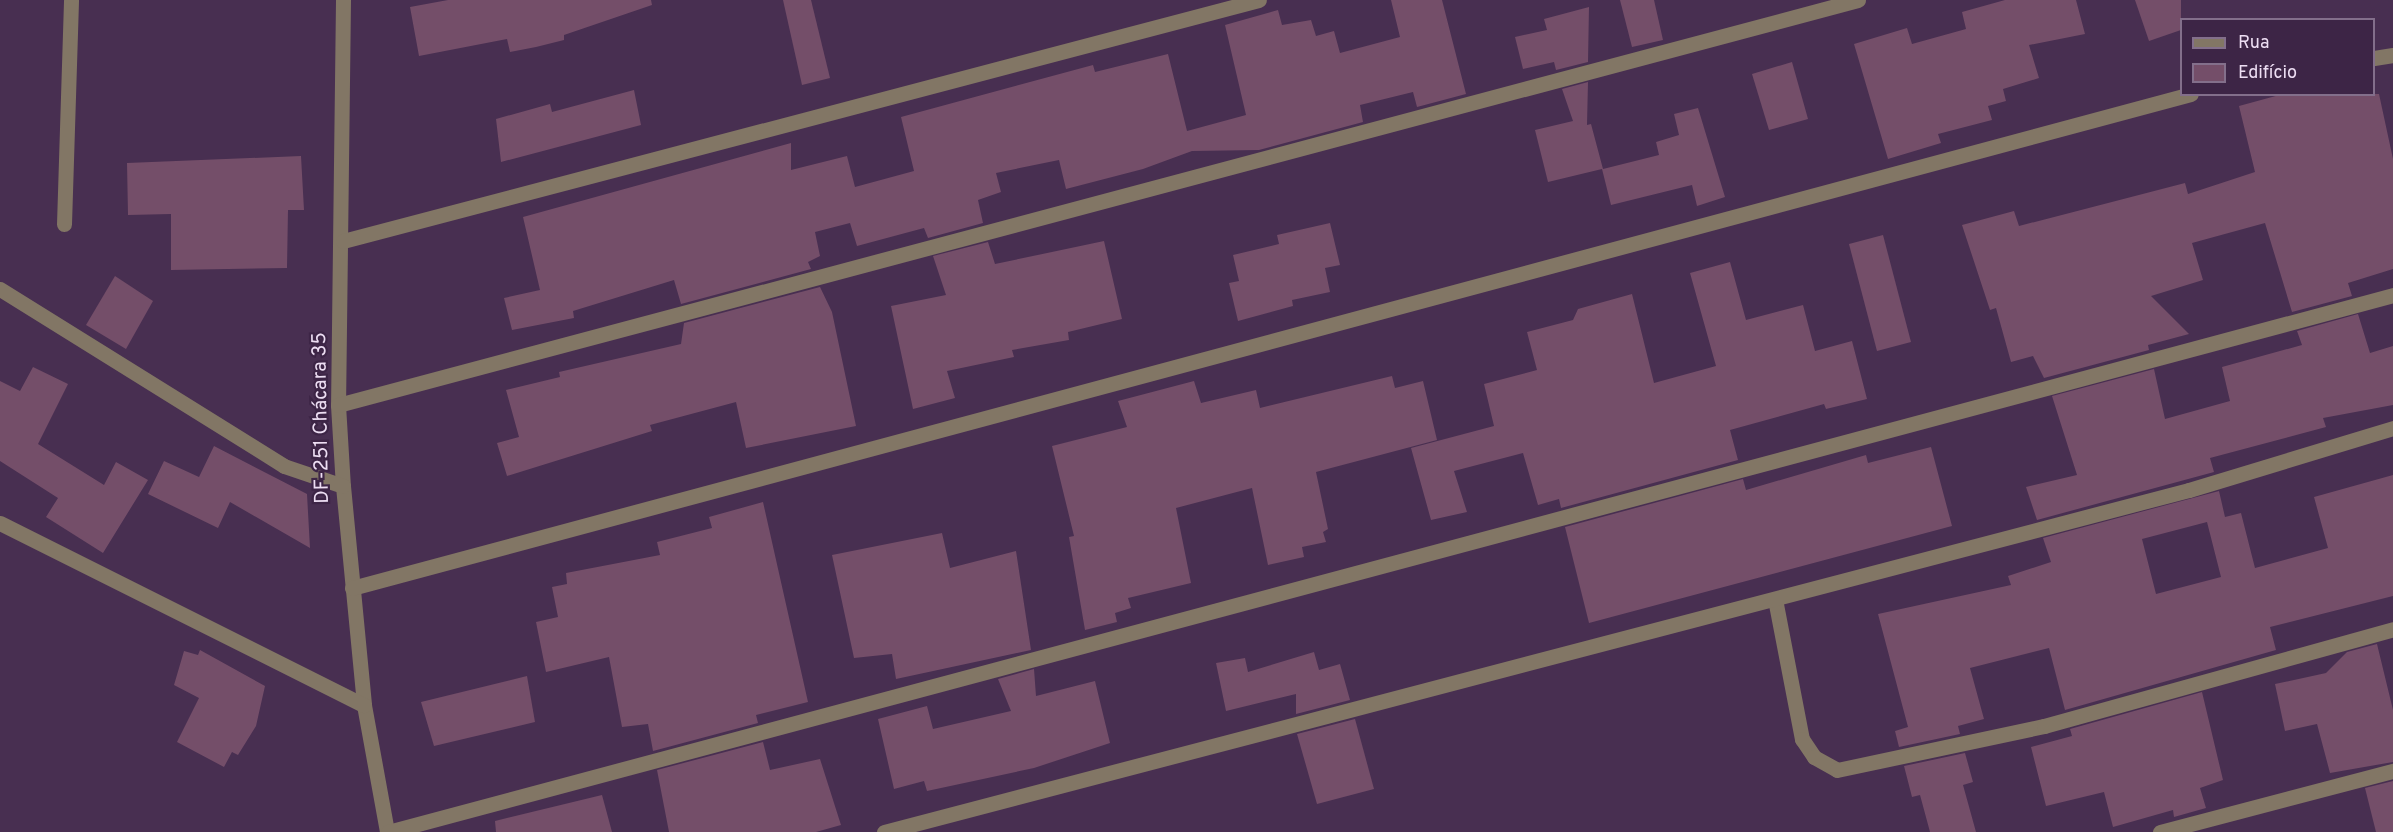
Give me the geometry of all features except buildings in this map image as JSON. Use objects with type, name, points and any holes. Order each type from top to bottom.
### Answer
[{"type":"street","points":[[64,224],[71,0]]},
{"type":"street","name":"DF-251 Chácara 35","points":[[343,0],[343,242],[338,405],[343,486],[364,705],[387,832]]},
{"type":"street","points":[[343,242],[1259,0]]},
{"type":"street","points":[[338,405],[1858,0]]},
{"type":"street","points":[[2375,58],[2393,55]]},
{"type":"street","points":[[352,588],[2184,96]]},
{"type":"street","points":[[0,289],[284,465],[343,486]]},
{"type":"street","points":[[387,832],[2393,295]]},
{"type":"street","points":[[884,832],[2189,490],[2393,428]]},
{"type":"street","points":[[0,523],[364,705]]},
{"type":"street","points":[[1775,599],[1802,739],[1814,757],[1837,770],[2044,726],[2393,629]]},
{"type":"street","points":[[2160,832],[2393,771]]}]
